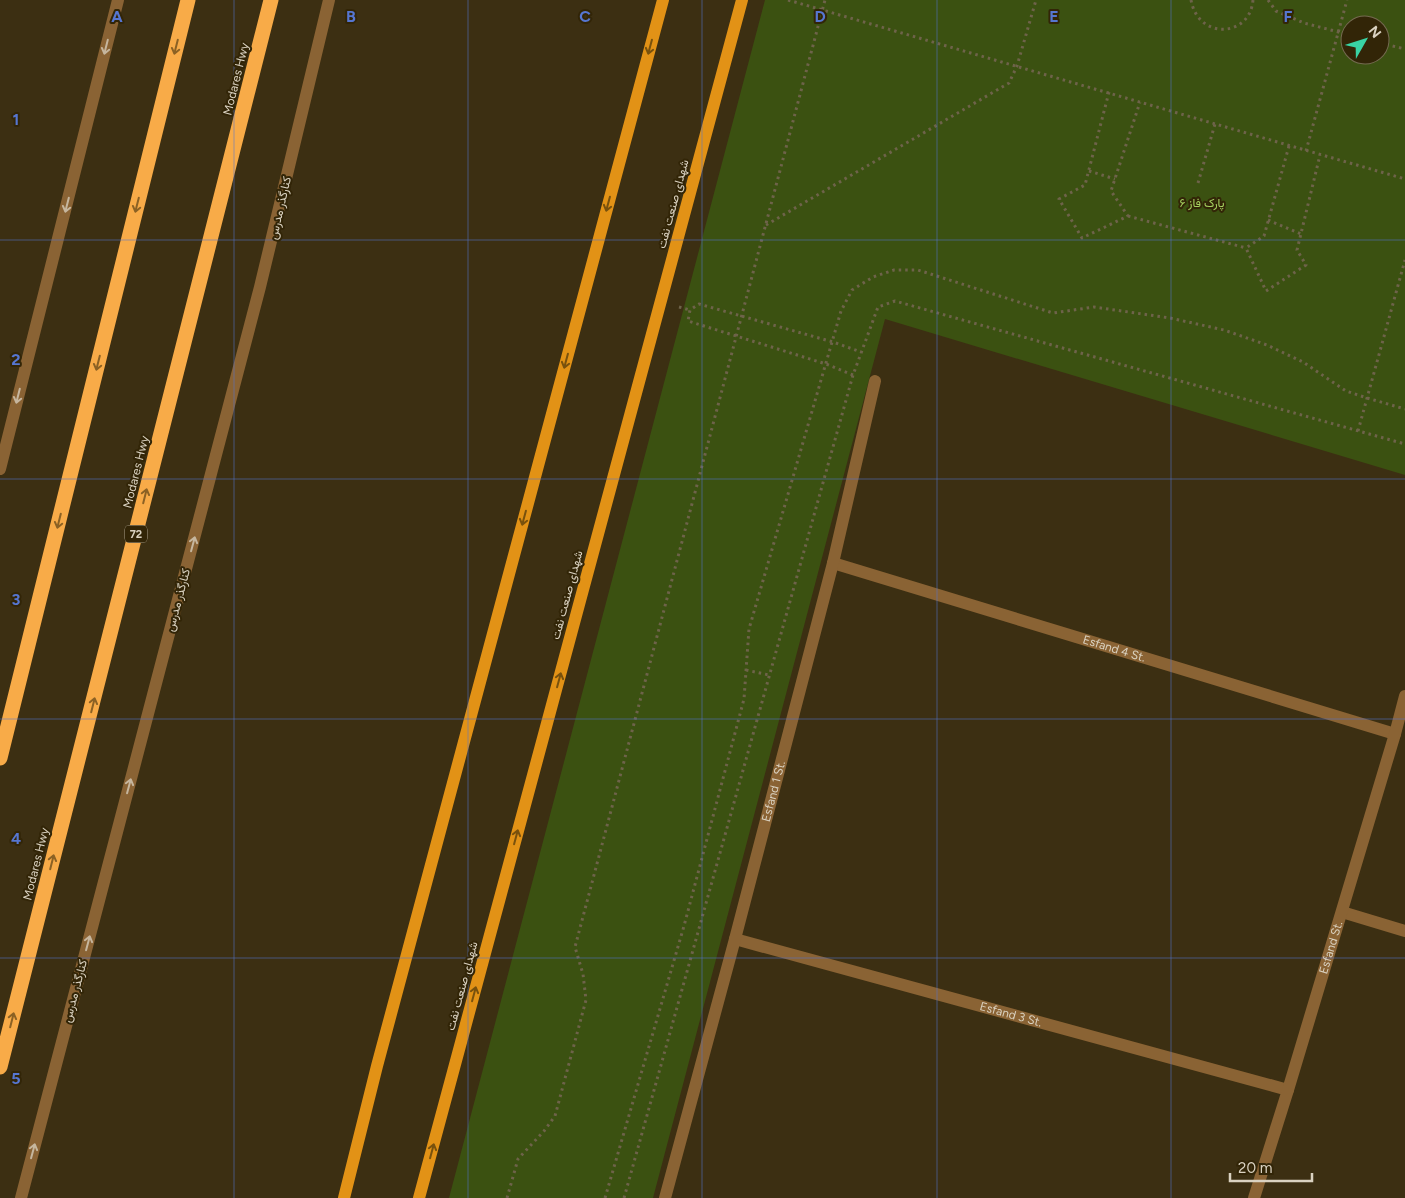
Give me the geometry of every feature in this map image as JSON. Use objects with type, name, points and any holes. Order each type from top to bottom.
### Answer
[{"type":"highway","points":[[0,758],[188,0]]},
{"type":"highway","name":"Modares Hwy","points":[[0,1067],[271,0]]},
{"type":"main road","points":[[344,1198],[377,1066],[663,0]]},
{"type":"main road","name":"شهدای صنعت نفت","points":[[419,1198],[742,0]]},
{"type":"street","points":[[0,469],[118,0]]},
{"type":"street","name":"کنارگذر مدرس","points":[[20,1198],[260,287],[329,0]]},
{"type":"street","name":"Esfand 1 St.","points":[[665,1198],[735,939],[833,562],[875,381]]},
{"type":"street","name":"Esfand 4 St.","points":[[833,562],[1395,734]]},
{"type":"street","name":"Esfand St.","points":[[1254,1198],[1342,912],[1405,696]]},
{"type":"street","points":[[1342,912],[1405,931]]},
{"type":"street","name":"Esfand 3 St.","points":[[735,939],[1288,1090]]},
{"type":"path","points":[[788,0],[1109,92],[1405,180]]},
{"type":"path","points":[[507,1198],[518,1159],[555,1116],[586,1000],[583,974],[575,947],[825,0]]},
{"type":"path","points":[[765,226],[1009,83],[1017,66],[1036,0]]},
{"type":"path","points":[[1192,0],[1197,17],[1205,24],[1214,28],[1224,29],[1234,27],[1243,22],[1250,13],[1253,0]]},
{"type":"path","points":[[1268,0],[1276,11],[1304,23],[1338,32]]},
{"type":"path","points":[[1306,151],[1347,0]]},
{"type":"path","points":[[1390,45],[1405,49]]},
{"type":"path","points":[[1109,92],[1085,185],[1060,199],[1082,238],[1128,216]]},
{"type":"path","points":[[1140,102],[1111,191],[1128,216],[1246,248],[1264,236],[1289,146]]},
{"type":"path","points":[[1198,183],[1215,124]]},
{"type":"path","points":[[1246,248],[1266,291],[1306,265],[1297,250],[1320,155]]},
{"type":"path","points":[[1089,171],[1115,179]]},
{"type":"path","points":[[1268,220],[1301,234]]},
{"type":"path","points":[[1358,431],[1405,260]]},
{"type":"path","points":[[624,1198],[853,375],[878,307],[895,300],[1405,444]]},
{"type":"path","points":[[853,375],[826,364],[688,321],[690,310],[699,304],[833,342],[861,352]]},
{"type":"path","points":[[746,670],[769,675]]},
{"type":"green space","name":"پارک فاز ۶","points":[[765,0],[1405,0],[1405,475],[885,319],[653,1198],[449,1198]]}]
